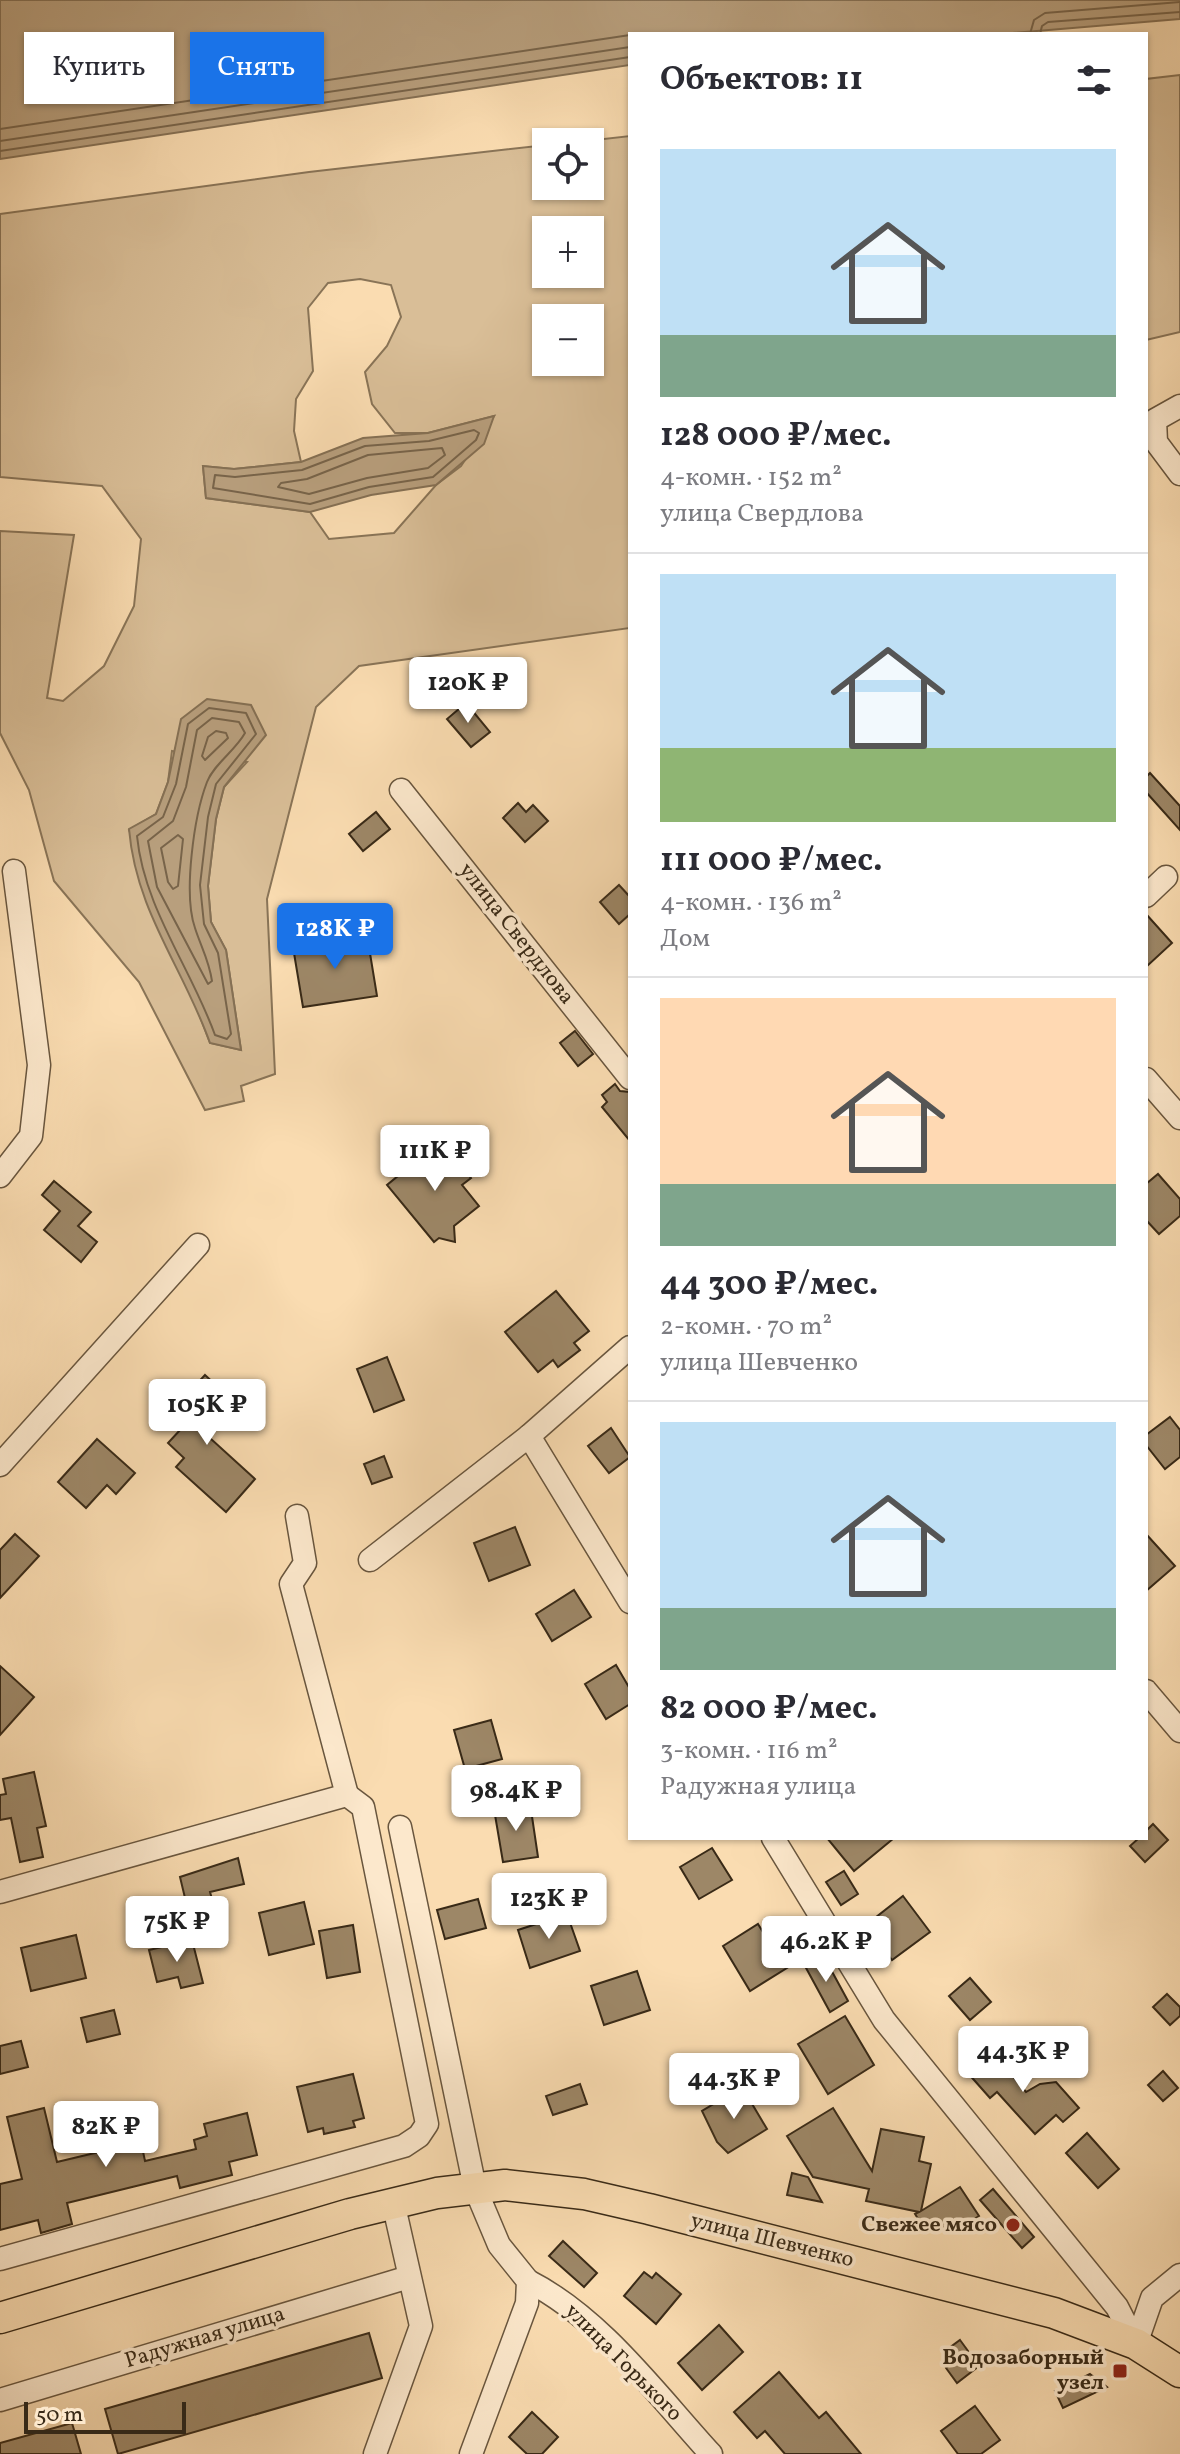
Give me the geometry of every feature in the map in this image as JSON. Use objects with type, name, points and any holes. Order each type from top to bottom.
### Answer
[{"type":"main road","name":"улица Шевченко","points":[[0,2318],[393,2202],[505,2185],[584,2194],[649,2209],[1054,2313],[1136,2344],[1180,2372]]},
{"type":"street","points":[[1180,406],[1155,420],[1156,442],[1180,474]]},
{"type":"street","name":"улица Свердлова","points":[[401,790],[628,1075]]},
{"type":"street","points":[[0,1176],[31,1136],[39,1065],[14,871]]},
{"type":"street","points":[[1148,894],[1166,877]]},
{"type":"street","points":[[1148,1081],[1180,1118]]},
{"type":"street","points":[[0,1465],[198,1245]]},
{"type":"street","points":[[370,1560],[529,1436],[628,1349]]},
{"type":"street","points":[[529,1436],[628,1599]]},
{"type":"street","points":[[0,2259],[404,2146],[419,2136],[427,2124],[363,1807],[347,1795],[291,1584],[305,1563],[297,1516]]},
{"type":"street","points":[[1148,1693],[1180,1731]]},
{"type":"street","points":[[0,1892],[347,1795]]},
{"type":"street","name":"улица Горького","points":[[400,1827],[475,2188],[499,2245],[528,2281],[550,2292],[576,2313],[629,2363],[711,2454]]},
{"type":"street","points":[[774,1840],[884,2020],[1117,2307],[1136,2344]]},
{"type":"street","points":[[375,2454],[421,2326],[393,2202]]},
{"type":"street","points":[[1136,2344],[1152,2298],[1180,2275]]},
{"type":"street","name":"Радужная улица","points":[[0,2400],[409,2277]]},
{"type":"street","points":[[471,2454],[527,2303],[528,2281]]},
{"type":"shaded area","points":[[1180,75],[1180,332],[1148,340],[1148,79]]},
{"type":"shaded area","points":[[628,136],[628,628],[359,666],[316,707],[267,899],[275,1074],[241,1086],[244,1101],[205,1110],[139,982],[54,881],[29,790],[0,733],[0,531],[74,535],[47,698],[63,701],[104,666],[134,606],[141,539],[102,486],[0,477],[0,214],[309,172],[532,147],[532,200],[604,200],[604,139]],"holes":[[[360,279],[391,285],[401,317],[387,346],[365,372],[372,404],[395,433],[428,433],[494,416],[461,466],[436,485],[394,533],[329,539],[310,512],[206,498],[203,466],[234,469],[301,462],[294,431],[296,399],[313,371],[308,308],[328,283]],[[172,751],[247,762],[224,787],[216,819],[208,886],[211,922],[226,950],[241,1050],[210,1043],[129,830],[156,814],[168,782]]]},
{"type":"water","points":[[0,0],[1180,0],[1180,19],[1025,32],[628,32],[628,65],[0,159]]},
{"type":"water","points":[[494,416],[484,444],[436,485],[371,495],[310,512],[206,498],[203,466],[234,469],[301,462],[363,438],[428,433]]},
{"type":"water","points":[[207,699],[251,705],[266,735],[224,787],[216,819],[208,886],[211,922],[226,950],[241,1050],[210,1043],[141,887],[129,829],[156,814],[168,782],[181,719]]},
{"type":"building","points":[[466,703],[490,732],[471,747],[447,719]]},
{"type":"building","points":[[1150,773],[1180,806],[1180,830],[1148,794]]},
{"type":"building","points":[[518,803],[526,812],[533,805],[548,821],[525,842],[503,818]]},
{"type":"building","points":[[376,812],[390,829],[363,851],[349,834]]},
{"type":"building","points":[[619,885],[628,895],[628,916],[619,924],[600,902]]},
{"type":"building","points":[[1148,916],[1172,943],[1148,965]]},
{"type":"building","points":[[367,935],[377,996],[303,1007],[293,947]]},
{"type":"building","points":[[575,1031],[593,1054],[578,1066],[560,1043]]},
{"type":"building","points":[[615,1084],[620,1091],[628,1092],[628,1139],[602,1107],[607,1102],[602,1095]]},
{"type":"building","points":[[441,1141],[471,1178],[462,1185],[479,1206],[454,1226],[455,1242],[439,1238],[434,1242],[387,1185]]},
{"type":"building","points":[[1158,1174],[1180,1199],[1180,1216],[1159,1234],[1148,1222],[1148,1182]]},
{"type":"building","points":[[54,1181],[91,1212],[78,1226],[97,1242],[81,1262],[44,1230],[60,1211],[42,1195]]},
{"type":"building","points":[[556,1291],[589,1331],[574,1343],[580,1350],[558,1367],[553,1360],[538,1372],[505,1332]]},
{"type":"building","points":[[387,1357],[404,1400],[374,1412],[357,1369]]},
{"type":"building","points":[[205,1375],[229,1397],[200,1429],[255,1479],[226,1512],[176,1467],[184,1458],[168,1443],[181,1429],[167,1416]]},
{"type":"building","points":[[1170,1417],[1180,1430],[1180,1457],[1165,1469],[1148,1448],[1148,1434]]},
{"type":"building","points":[[611,1428],[628,1459],[609,1473],[588,1446]]},
{"type":"building","points":[[97,1439],[135,1473],[116,1494],[107,1485],[86,1508],[58,1482]]},
{"type":"building","points":[[384,1456],[392,1477],[372,1484],[364,1464]]},
{"type":"building","points":[[515,1527],[530,1565],[489,1581],[474,1543]]},
{"type":"building","points":[[15,1534],[39,1556],[0,1598],[0,1550]]},
{"type":"building","points":[[1148,1536],[1175,1566],[1148,1589]]},
{"type":"building","points":[[574,1590],[591,1617],[552,1641],[536,1614]]},
{"type":"building","points":[[616,1665],[628,1686],[628,1705],[606,1719],[585,1684]]},
{"type":"building","points":[[0,1666],[34,1697],[0,1735]]},
{"type":"building","points":[[491,1720],[502,1759],[465,1769],[454,1730]]},
{"type":"building","points":[[34,1772],[46,1826],[37,1828],[43,1857],[20,1862],[11,1818],[0,1820],[0,1795],[6,1794],[3,1779]]},
{"type":"building","points":[[530,1803],[538,1857],[503,1862],[494,1809]]},
{"type":"building","points":[[1153,1824],[1168,1840],[1145,1862],[1130,1846],[1137,1840],[1148,1840],[1148,1829]]},
{"type":"building","points":[[829,1840],[892,1840],[854,1871]]},
{"type":"building","points":[[712,1848],[732,1880],[699,1899],[680,1867]]},
{"type":"building","points":[[238,1858],[244,1884],[210,1892],[216,1913],[190,1919],[180,1877]]},
{"type":"building","points":[[844,1871],[858,1894],[841,1905],[826,1882]]},
{"type":"building","points":[[903,1896],[930,1932],[892,1960],[866,1925]]},
{"type":"building","points":[[478,1899],[486,1928],[445,1939],[437,1910]]},
{"type":"building","points":[[304,1902],[314,1944],[269,1955],[259,1913]]},
{"type":"building","points":[[567,1914],[580,1951],[530,1968],[518,1930]]},
{"type":"building","points":[[758,1924],[766,1937],[776,1931],[795,1963],[750,1991],[723,1946]]},
{"type":"building","points":[[353,1925],[360,1972],[327,1978],[319,1931]]},
{"type":"building","points":[[76,1935],[86,1978],[31,1991],[21,1948]]},
{"type":"building","points":[[192,1940],[203,1983],[181,1988],[178,1977],[157,1982],[149,1950]]},
{"type":"building","points":[[823,1955],[848,2001],[830,2012],[805,1966]]},
{"type":"building","points":[[637,1971],[650,2010],[604,2025],[591,1986]]},
{"type":"building","points":[[970,1978],[991,2002],[970,2020],[949,1996]]},
{"type":"building","points":[[1167,1994],[1180,2007],[1180,2016],[1170,2025],[1153,2007]]},
{"type":"building","points":[[114,2010],[120,2034],[87,2042],[81,2018]]},
{"type":"building","points":[[845,2016],[874,2065],[828,2094],[798,2044]]},
{"type":"building","points":[[21,2041],[28,2067],[0,2074],[0,2046]]},
{"type":"building","points":[[992,2051],[1026,2092],[1040,2084],[1056,2082],[1079,2108],[1063,2122],[1056,2115],[1035,2134],[997,2092],[990,2098],[967,2072]]},
{"type":"building","points":[[1163,2071],[1178,2088],[1163,2101],[1148,2085]]},
{"type":"building","points":[[353,2074],[364,2118],[353,2121],[355,2127],[324,2134],[323,2128],[308,2132],[297,2087]]},
{"type":"building","points":[[580,2084],[587,2104],[553,2115],[546,2096]]},
{"type":"building","points":[[742,2087],[767,2129],[728,2153],[717,2142],[702,2111]]},
{"type":"building","points":[[44,2108],[57,2162],[141,2142],[145,2161],[196,2149],[194,2140],[207,2136],[204,2124],[247,2113],[257,2155],[229,2162],[232,2175],[180,2188],[177,2176],[67,2203],[72,2224],[41,2233],[38,2220],[0,2230],[0,2184],[22,2179],[7,2117]]},
{"type":"building","points":[[833,2108],[872,2171],[881,2129],[924,2137],[919,2161],[931,2164],[921,2211],[960,2187],[979,2216],[953,2232],[922,2225],[915,2214],[919,2212],[866,2201],[869,2189],[813,2177],[787,2136]]},
{"type":"building","points":[[1087,2133],[1119,2169],[1098,2188],[1066,2153]]},
{"type":"building","points":[[792,2173],[808,2177],[822,2202],[787,2195]]},
{"type":"building","name":"Свежее мясо","points":[[993,2189],[1034,2237],[1022,2248],[980,2200]]},
{"type":"building","points":[[563,2241],[597,2273],[584,2287],[549,2256]]},
{"type":"building","points":[[644,2272],[652,2278],[656,2273],[681,2294],[656,2324],[624,2296]]},
{"type":"building","points":[[719,2325],[743,2352],[702,2390],[678,2363]]},
{"type":"building","points":[[369,2333],[382,2378],[118,2454],[105,2409]]},
{"type":"building","points":[[960,2340],[979,2366],[957,2383],[946,2368],[953,2362],[945,2351]]},
{"type":"building","points":[[779,2372],[819,2418],[826,2412],[861,2454],[785,2454],[765,2431],[757,2438],[734,2412]]},
{"type":"building","points":[[1090,2374],[1107,2387],[1063,2408],[1055,2391]]},
{"type":"building","points":[[975,2406],[1000,2440],[981,2454],[958,2454],[941,2431]]},
{"type":"building","points":[[532,2412],[558,2437],[542,2454],[527,2454],[509,2437]]},
{"type":"building","points":[[72,2423],[81,2454],[0,2454],[0,2443]]},
{"type":"place","name":"Свежее мясо","points":[[1013,2225]]},
{"type":"place","name":"Водозаборный узел","points":[[1120,2371]]}]
